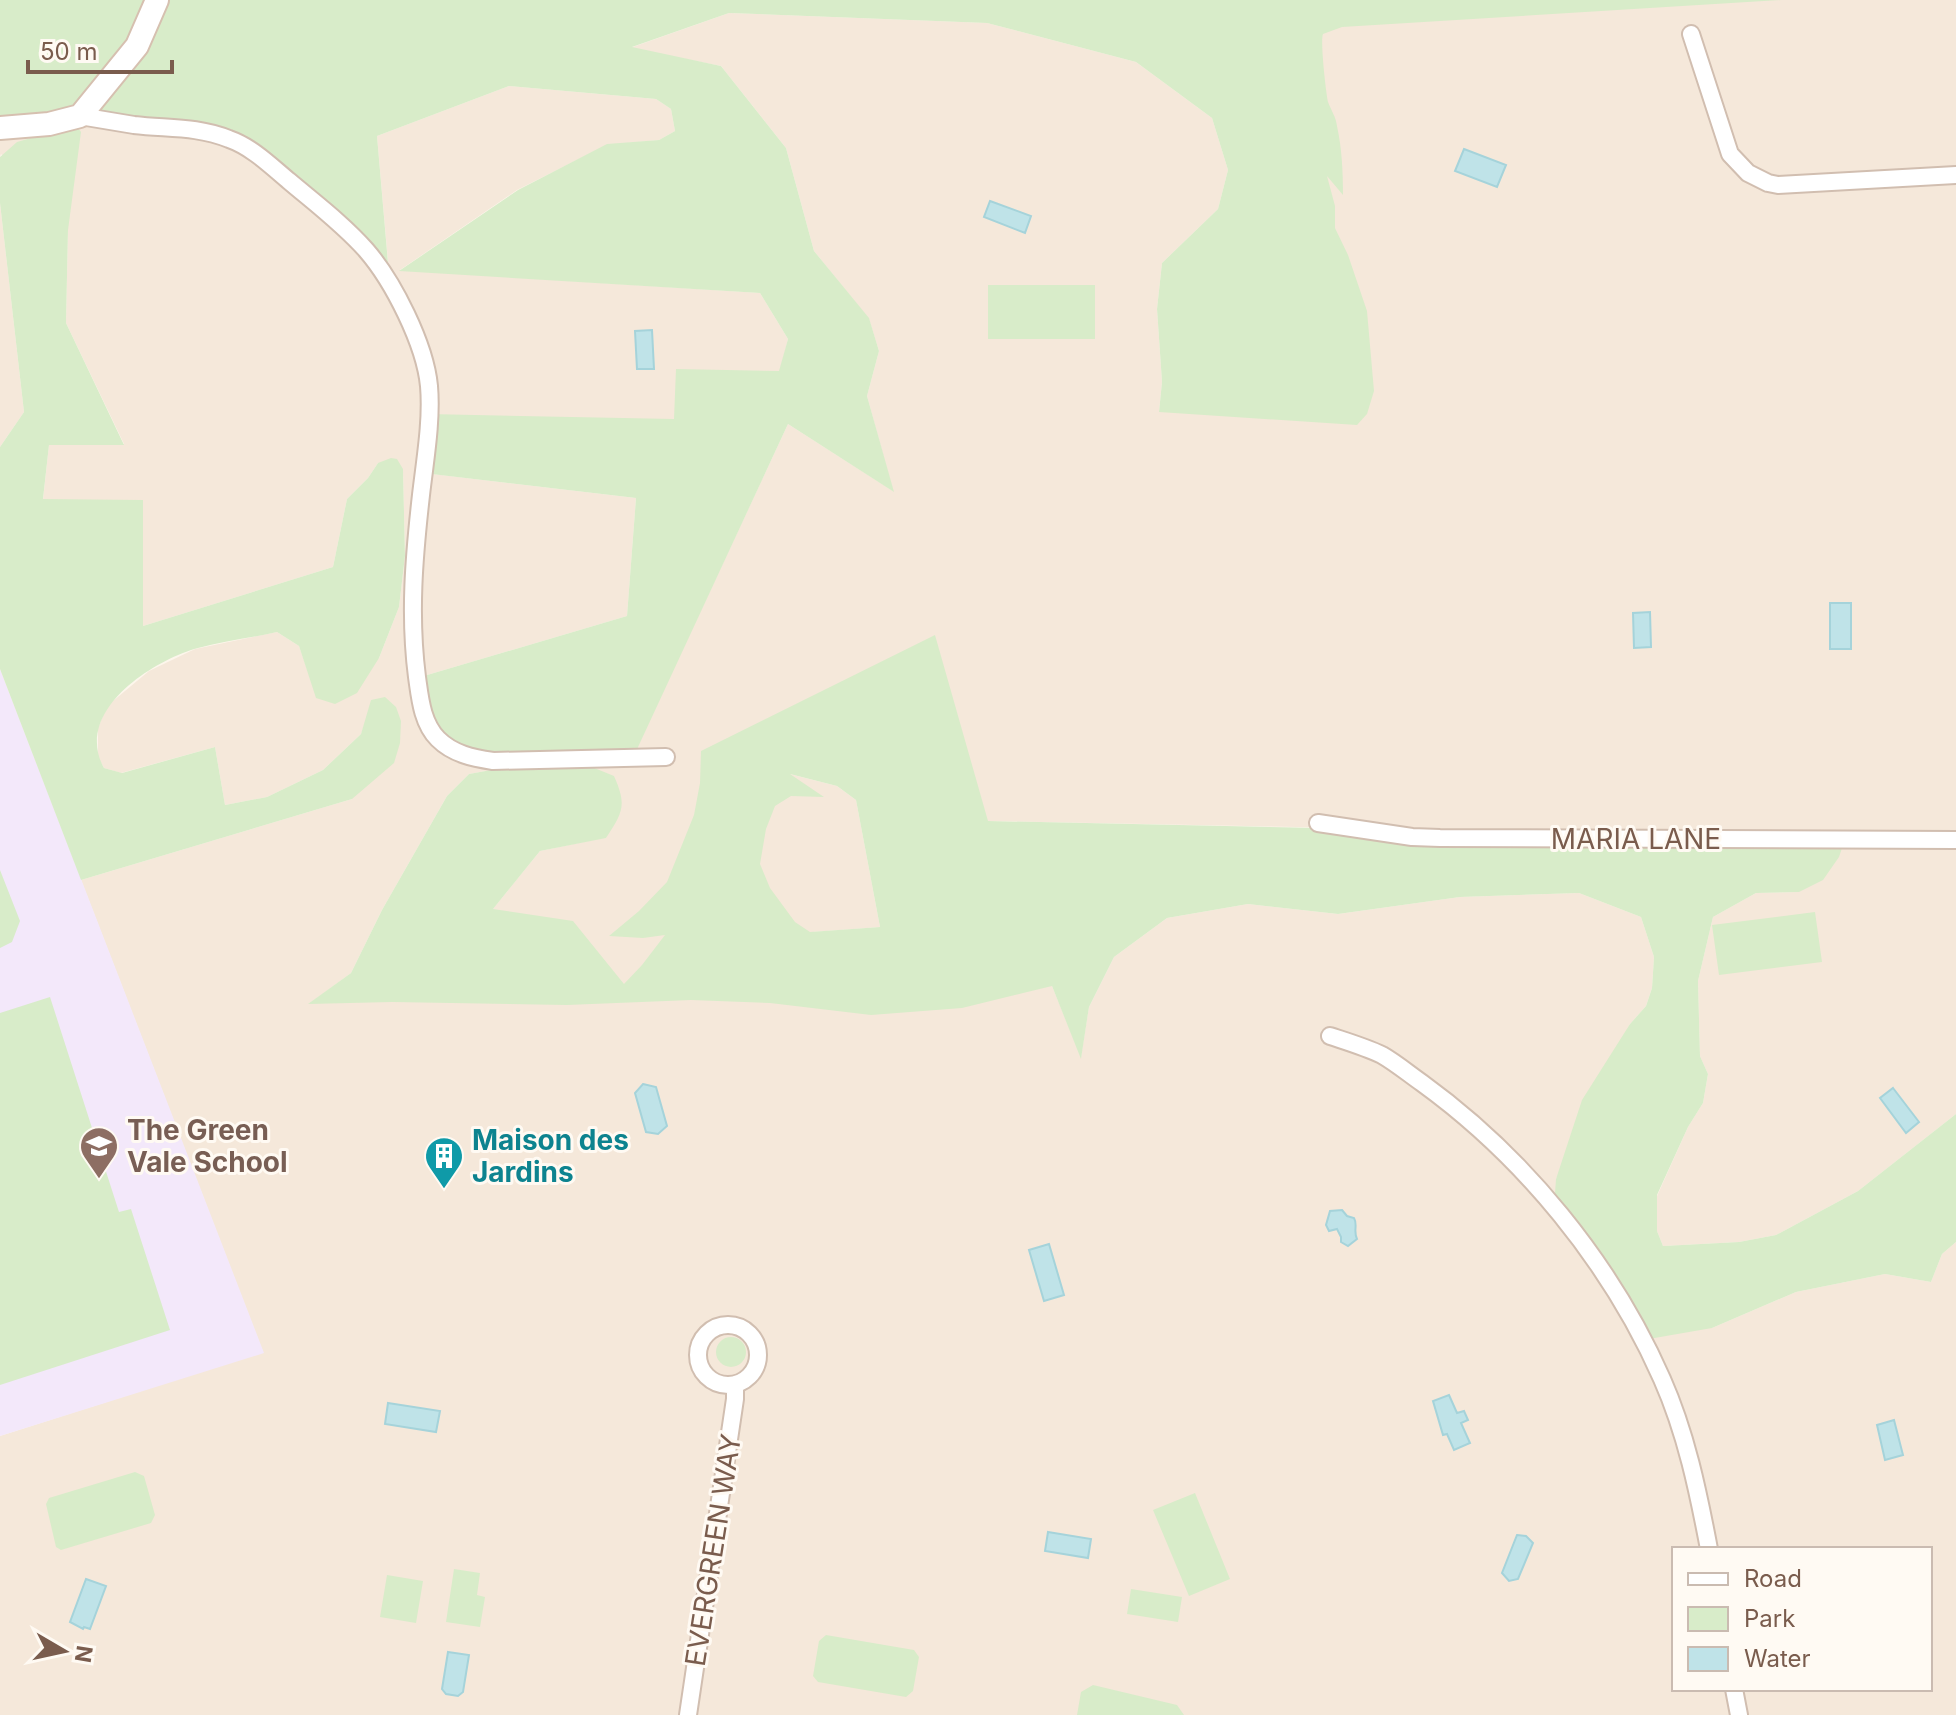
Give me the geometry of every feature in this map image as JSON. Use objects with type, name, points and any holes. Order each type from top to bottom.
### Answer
[{"type":"street","points":[[80,116],[137,46],[157,0]]},
{"type":"street","points":[[1691,34],[1730,154],[1748,173],[1778,185],[1824,185],[1956,175]]},
{"type":"street","points":[[0,128],[49,124],[80,116],[136,125],[195,128],[232,140],[261,158],[330,215],[366,250],[390,286],[416,340],[429,387],[427,444],[412,569],[411,636],[420,704],[430,729],[453,750],[469,757],[493,761],[666,757]]},
{"type":"street","name":"MARIA LANE","points":[[1318,823],[1412,837],[1440,838],[1956,840]]},
{"type":"street","points":[[1330,1036],[1363,1046],[1385,1057],[1445,1100],[1497,1145],[1554,1207],[1635,1323],[1663,1381],[1690,1459],[1709,1547]]},
{"type":"street","name":"EVERGREEN WAY","points":[[688,1715],[735,1385]]},
{"type":"street","points":[[1734,1691],[1739,1715]]},
{"type":"shaded area","points":[[947,0],[1956,0],[1956,1114],[1858,1191],[1776,1235],[1739,1242],[1663,1246],[1657,1231],[1657,1196],[1688,1127],[1703,1103],[1708,1074],[1700,1056],[1698,981],[1713,917],[1756,893],[1799,892],[1352,828],[988,821],[702,752],[837,786],[856,800],[880,927],[759,936],[704,994],[1052,986],[1081,1057],[1089,1007],[1114,957],[1167,918],[1248,904],[1338,914],[1460,897],[1579,893],[1641,917],[1654,957],[1652,988],[1646,1006],[1630,1024],[1556,1179],[1712,1328],[1796,1292],[1885,1274],[1931,1282],[1942,1254],[1956,1242],[1956,1715],[0,1715],[0,1436],[263,1352],[81,880],[352,799],[368,716],[361,734],[323,770],[267,797],[225,805],[215,747],[121,773],[104,768],[98,757],[98,728],[107,706],[149,671],[195,649],[277,632],[299,646],[317,698],[379,658],[399,607],[405,555],[403,469],[378,463],[347,499],[333,567],[143,626],[43,500],[49,445],[124,444],[66,323],[68,230],[1,154],[0,157],[0,128],[80,116],[195,128],[261,158],[390,284],[377,136],[509,86],[656,99],[671,109],[675,131],[659,140],[607,145],[517,190],[400,270],[760,293],[788,339],[780,371],[778,421],[424,473],[636,498],[627,616],[417,678],[631,760],[788,424],[893,491],[867,396],[879,351],[869,319],[814,251],[786,148],[721,66],[630,48],[729,13],[987,23],[1136,62],[1212,118],[1228,170],[1218,209],[1162,263],[1157,309],[1162,382],[1159,412],[1293,30]],"holes":[[[587,765],[607,837],[540,851],[492,910],[309,1004],[351,973],[382,910],[447,796],[469,774]]]},
{"type":"shaded area","points":[[0,203],[24,412],[0,447]]},
{"type":"shaded area","name":"The Green Vale School","points":[[0,669],[264,1353],[0,1436]]},
{"type":"green space","points":[[0,0],[1782,0],[1342,27],[1323,34],[1326,88],[1339,135],[1343,195],[1327,176],[1335,206],[1335,228],[1348,255],[1367,311],[1374,391],[1367,414],[1357,425],[1159,412],[1162,382],[1157,309],[1162,263],[1218,209],[1228,170],[1212,118],[1136,62],[987,23],[729,13],[632,47],[721,66],[786,148],[814,251],[869,318],[879,351],[867,396],[894,492],[788,424],[632,760],[493,761],[438,739],[417,678],[627,616],[636,498],[423,473],[428,414],[674,419],[676,369],[779,371],[788,339],[760,293],[399,271],[518,190],[607,144],[659,140],[675,131],[671,109],[656,99],[509,86],[377,136],[390,286],[366,250],[232,140],[80,116],[0,128]]},
{"type":"green space","points":[[69,127],[78,128],[81,132],[68,230],[66,323],[124,445],[49,445],[43,499],[143,500],[143,626],[333,567],[347,499],[378,463],[391,458],[397,459],[403,469],[405,556],[399,607],[379,658],[357,693],[335,704],[316,698],[299,646],[277,632],[218,643],[179,655],[139,677],[108,709],[99,727],[97,747],[104,768],[122,773],[215,747],[225,805],[267,797],[323,770],[361,734],[371,700],[385,697],[396,707],[401,721],[400,743],[394,763],[352,799],[81,880],[0,669],[0,447],[24,412],[0,203],[0,157],[17,142]]},
{"type":"green space","points":[[988,285],[1095,285],[1095,339],[988,339]]},
{"type":"green space","points":[[935,635],[988,821],[1845,839],[1839,857],[1823,880],[1799,892],[1756,893],[1713,917],[1698,981],[1700,1056],[1708,1074],[1703,1103],[1688,1127],[1657,1195],[1657,1231],[1663,1246],[1739,1242],[1776,1235],[1858,1191],[1956,1114],[1956,1242],[1942,1254],[1931,1282],[1885,1274],[1796,1292],[1712,1328],[1643,1340],[1554,1207],[1556,1179],[1582,1100],[1630,1024],[1646,1006],[1652,988],[1654,957],[1641,917],[1579,893],[1460,897],[1338,914],[1248,904],[1167,918],[1114,957],[1089,1007],[1081,1059],[1052,986],[962,1008],[871,1015],[770,1003],[691,1000],[567,1005],[308,1004],[351,973],[382,910],[447,796],[469,774],[491,770],[587,765],[614,776],[622,802],[606,838],[540,851],[493,909],[573,921],[624,984],[665,935],[643,938],[609,936],[667,882],[694,815],[700,783],[701,751]],"holes":[[[790,774],[837,786],[856,800],[880,927],[810,932],[795,922],[770,888],[760,864],[766,829],[775,806],[791,796],[824,797]]]},
{"type":"green space","points":[[0,870],[20,921],[12,942],[0,948]]},
{"type":"green space","points":[[1815,912],[1822,962],[1719,975],[1712,925]]},
{"type":"green space","points":[[50,997],[119,1212],[131,1209],[170,1330],[0,1385],[0,1013]]},
{"type":"green space","points":[[731,1337],[741,1342],[746,1352],[741,1362],[731,1367],[721,1362],[716,1352],[721,1342]]},
{"type":"green space","points":[[135,1472],[144,1476],[155,1515],[151,1523],[61,1550],[56,1547],[46,1504],[49,1498]]},
{"type":"green space","points":[[1195,1493],[1230,1579],[1189,1596],[1153,1510]]},
{"type":"green space","points":[[454,1569],[480,1573],[477,1595],[485,1597],[480,1627],[446,1622]]},
{"type":"green space","points":[[387,1575],[423,1581],[416,1623],[380,1617]]},
{"type":"green space","points":[[1131,1589],[1182,1597],[1178,1622],[1127,1614]]},
{"type":"green space","points":[[826,1635],[914,1650],[919,1657],[913,1691],[906,1697],[818,1682],[813,1676],[819,1641]]},
{"type":"green space","points":[[1093,1685],[1177,1705],[1184,1715],[1077,1715],[1081,1692]]},
{"type":"water","points":[[1464,149],[1506,165],[1497,187],[1455,171]]},
{"type":"water","points":[[990,201],[1031,216],[1025,233],[984,217]]},
{"type":"water","points":[[652,330],[654,369],[637,369],[635,331]]},
{"type":"water","points":[[1830,603],[1851,603],[1851,649],[1830,649]]},
{"type":"water","points":[[1650,612],[1651,647],[1634,648],[1633,613]]},
{"type":"water","points":[[643,1084],[656,1087],[667,1126],[658,1134],[646,1132],[635,1093]]},
{"type":"water","points":[[1893,1088],[1919,1122],[1906,1133],[1880,1098]]},
{"type":"water","points":[[1342,1210],[1356,1223],[1357,1239],[1348,1246],[1341,1242],[1337,1229],[1329,1231],[1326,1225],[1330,1211]]},
{"type":"water","points":[[1049,1244],[1064,1295],[1044,1301],[1029,1250]]},
{"type":"water","points":[[1449,1395],[1457,1413],[1464,1411],[1468,1420],[1461,1423],[1470,1443],[1454,1450],[1447,1434],[1443,1435],[1433,1401]]},
{"type":"water","points":[[388,1403],[440,1411],[436,1432],[385,1424]]},
{"type":"water","points":[[1894,1420],[1903,1455],[1885,1460],[1877,1425]]},
{"type":"water","points":[[1048,1532],[1091,1539],[1088,1558],[1045,1551]]},
{"type":"water","points":[[1517,1535],[1526,1536],[1533,1543],[1518,1579],[1509,1581],[1502,1573]]},
{"type":"water","points":[[86,1579],[106,1586],[90,1629],[70,1622]]},
{"type":"water","points":[[448,1652],[469,1655],[463,1692],[458,1696],[446,1694],[442,1689]]},
{"type":"place","name":"The Green Vale School","points":[[99,1180]]},
{"type":"place","name":"Maison des Jardins","points":[[444,1190]]}]
